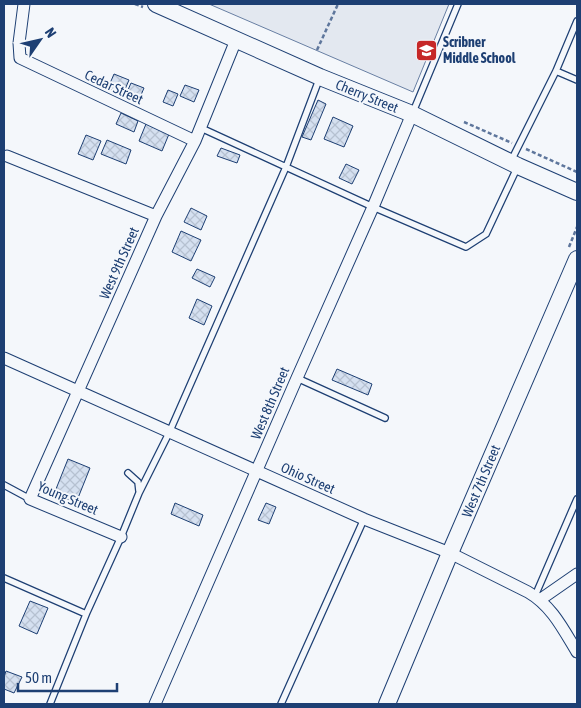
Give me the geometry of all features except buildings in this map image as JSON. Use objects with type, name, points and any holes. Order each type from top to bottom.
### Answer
[{"type":"street","name":"Cedar Street","points":[[24,4],[19,43],[20,58],[195,141]]},
{"type":"street","name":"Cherry Street","points":[[156,4],[320,77],[412,114],[514,164],[577,192]]},
{"type":"street","name":"West 9th Street","points":[[30,499],[156,216],[201,128],[236,40]]},
{"type":"street","name":"West 8th Street","points":[[155,704],[412,114]]},
{"type":"street","points":[[7,156],[156,216]]},
{"type":"street","name":"West 7th Street","points":[[387,704],[577,259]]},
{"type":"street","name":"Ohio Street","points":[[4,358],[256,472],[364,519],[450,553],[538,598],[549,608],[577,652]]},
{"type":"street","name":"Young Street","points":[[30,499],[121,537]]},
{"type":"street","points":[[538,598],[577,574]]},
{"type":"lane","points":[[412,114],[458,4]]},
{"type":"lane","points":[[201,128],[373,207],[466,247],[486,234],[514,164],[577,21]]},
{"type":"lane","points":[[556,71],[577,80]]},
{"type":"lane","points":[[50,704],[86,614],[139,493],[169,433],[286,167],[320,77]]},
{"type":"lane","points":[[297,378],[385,418]]},
{"type":"lane","points":[[128,473],[138,482],[139,493]]},
{"type":"lane","name":"Young Street","points":[[4,485],[30,499]]},
{"type":"lane","points":[[538,598],[577,499]]},
{"type":"lane","points":[[281,704],[364,519]]},
{"type":"lane","points":[[4,578],[86,614]]},
{"type":"path","points":[[317,50],[338,4]]},
{"type":"shaded area","points":[[209,4],[449,4],[413,92]]},
{"type":"place","name":"Scribner Middle School","points":[[427,50]]}]
